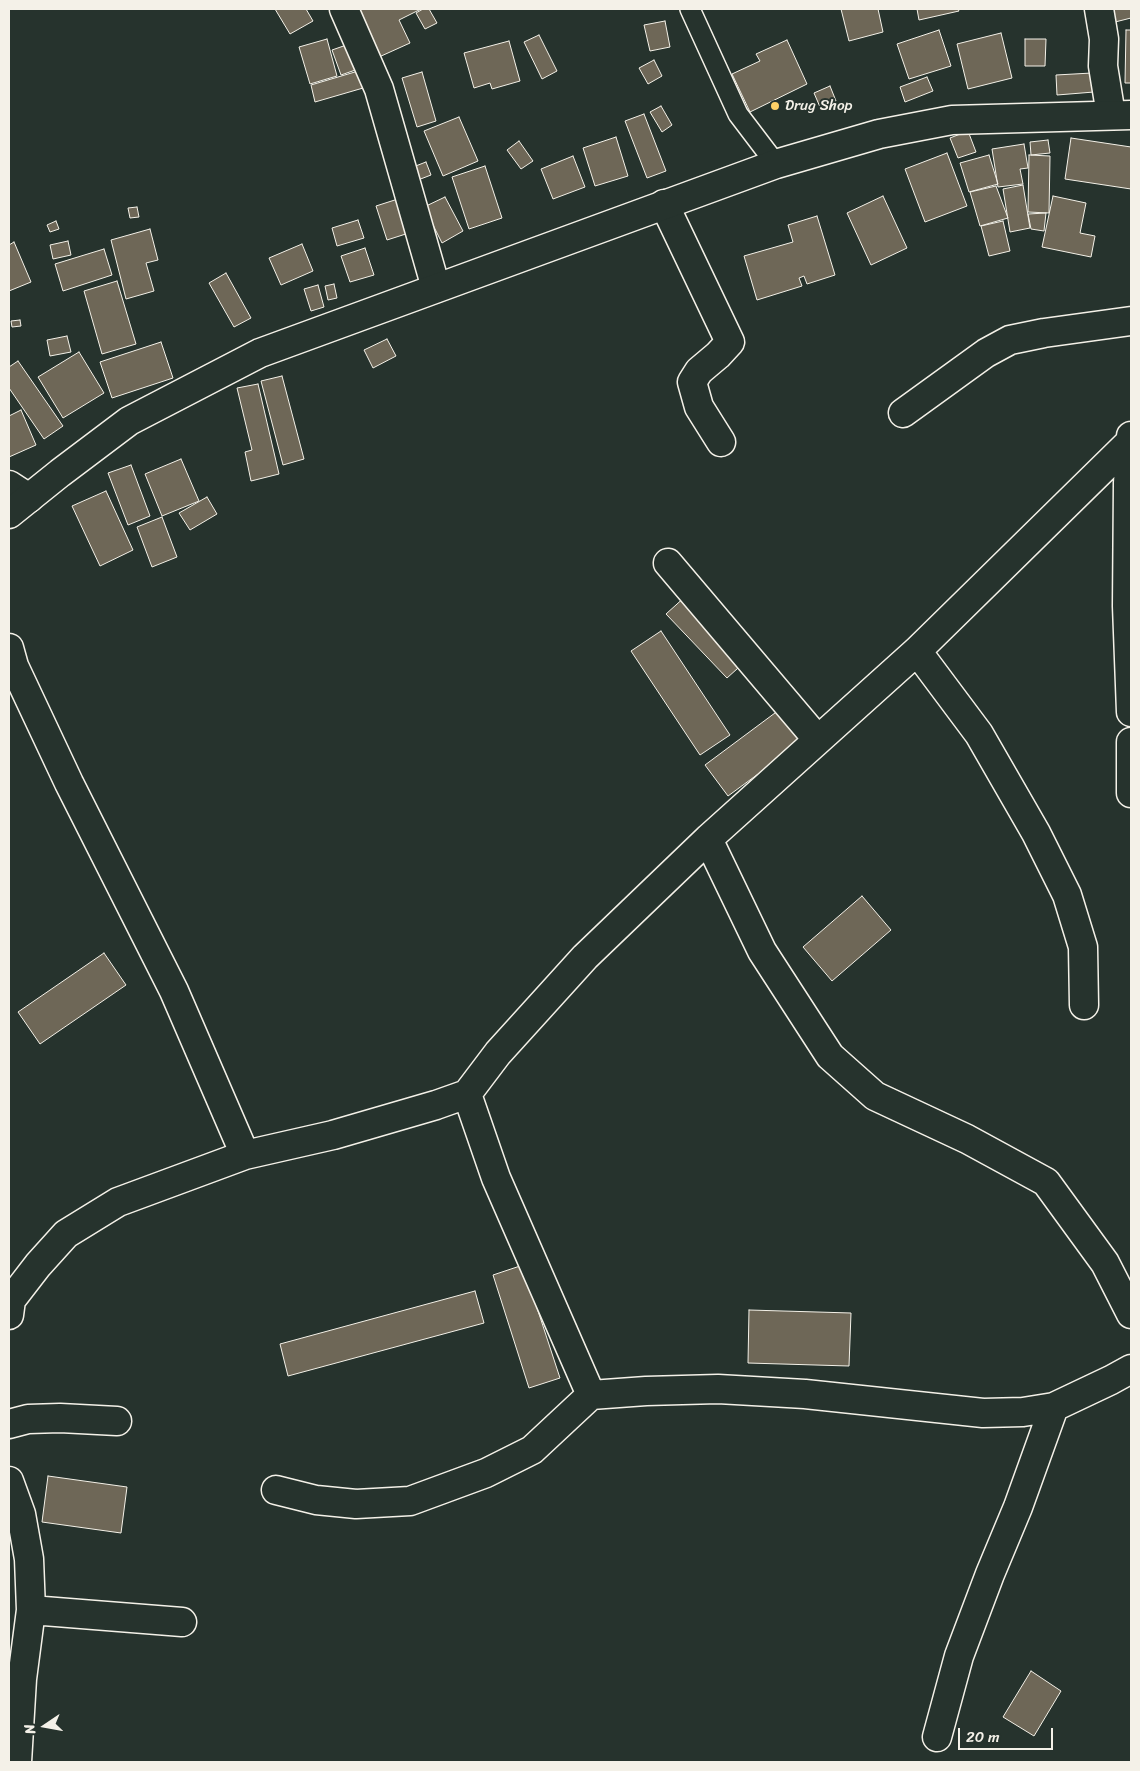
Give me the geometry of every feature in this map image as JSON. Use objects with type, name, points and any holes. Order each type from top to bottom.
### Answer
[{"type":"street","points":[[344,9],[379,89],[436,288]]},
{"type":"street","points":[[15,499],[129,421],[251,358],[436,288],[776,164],[879,134],[952,120],[1121,115],[1103,66],[1104,38],[1099,9]]},
{"type":"street","points":[[664,204],[730,342],[718,355],[699,370],[692,382],[699,407],[722,442]]},
{"type":"street","points":[[904,413],[986,353],[1010,340],[1044,333],[1131,321]]},
{"type":"street","points":[[1131,436],[1128,484],[1127,606],[1131,712]]},
{"type":"street","points":[[9,1316],[11,1300],[38,1265],[66,1234],[118,1202],[245,1155],[333,1135],[467,1094],[498,1054],[585,957],[708,839],[917,651],[1131,440]]},
{"type":"street","points":[[668,563],[818,740]]},
{"type":"street","points":[[9,648],[14,666],[68,783],[174,992],[245,1155]]},
{"type":"street","points":[[917,651],[979,734],[1036,833],[1067,895],[1083,947],[1084,1005]]},
{"type":"street","points":[[1131,742],[1131,793]]},
{"type":"street","points":[[708,839],[762,951],[830,1056],[875,1096],[967,1139],[1046,1182],[1105,1263],[1131,1314]]},
{"type":"street","points":[[467,1094],[496,1178],[591,1395]]},
{"type":"street","points":[[276,1490],[316,1500],[356,1504],[410,1501],[486,1473],[532,1450],[591,1395],[718,1389],[805,1394],[983,1413],[1022,1412],[1054,1406],[1131,1369]]},
{"type":"street","points":[[937,1737],[958,1656],[1018,1507],[1054,1406]]},
{"type":"street","points":[[9,1424],[36,1418],[117,1421]]},
{"type":"street","points":[[9,1481],[20,1514],[29,1559],[31,1610],[22,1679],[17,1762]]},
{"type":"street","points":[[31,1610],[182,1622]]},
{"type":"lane","points":[[690,9],[738,114],[776,164]]},
{"type":"building","points":[[275,9],[306,9],[313,21],[290,34]]},
{"type":"building","points":[[354,9],[421,9],[399,20],[410,43],[379,57]]},
{"type":"building","points":[[423,9],[429,9],[437,23],[425,29],[416,13]]},
{"type":"building","points":[[841,9],[878,9],[883,32],[849,41]]},
{"type":"building","points":[[917,9],[958,9],[959,11],[919,20]]},
{"type":"building","points":[[1112,9],[1131,9],[1131,18],[1115,22]]},
{"type":"building","points":[[665,21],[670,47],[650,51],[644,25]]},
{"type":"building","points":[[939,30],[951,66],[909,79],[897,44]]},
{"type":"building","points":[[1126,30],[1131,30],[1131,83],[1125,83]]},
{"type":"building","points":[[1001,33],[1012,78],[968,89],[957,44]]},
{"type":"building","points":[[539,35],[557,71],[542,79],[524,42]]},
{"type":"building","points":[[327,39],[337,76],[310,84],[299,47]]},
{"type":"building","points":[[1025,39],[1046,39],[1045,66],[1025,66]]},
{"type":"building","points":[[787,40],[807,84],[750,112],[732,74],[760,61],[756,54]]},
{"type":"building","points":[[509,41],[520,81],[492,89],[490,83],[474,88],[464,53]]},
{"type":"building","points":[[355,42],[364,67],[341,75],[332,50]]},
{"type":"building","points":[[654,60],[662,76],[648,84],[639,68]]},
{"type":"building","points":[[365,69],[370,86],[315,102],[311,85]]},
{"type":"building","points":[[422,72],[436,121],[417,127],[402,78]]},
{"type":"building","points":[[1092,73],[1094,92],[1057,95],[1056,75]]},
{"type":"building","points":[[927,77],[933,91],[905,102],[900,87]]},
{"type":"building","points":[[830,86],[836,101],[820,107],[814,93]]},
{"type":"building","points":[[661,106],[672,125],[662,132],[650,112]]},
{"type":"building","points":[[644,114],[666,171],[647,178],[625,121]]},
{"type":"building","points":[[459,117],[478,161],[443,176],[424,131]]},
{"type":"building","points":[[968,131],[976,152],[958,158],[950,138]]},
{"type":"building","points":[[616,137],[628,176],[595,186],[583,148]]},
{"type":"building","points":[[1071,138],[1131,147],[1131,189],[1065,179]]},
{"type":"building","points":[[1048,140],[1050,153],[1031,155],[1030,142]]},
{"type":"building","points":[[519,141],[533,161],[521,169],[507,150]]},
{"type":"building","points":[[1024,144],[1028,168],[1020,169],[1023,184],[998,187],[992,149]]},
{"type":"building","points":[[947,153],[967,206],[925,222],[905,169]]},
{"type":"building","points":[[989,155],[998,184],[969,192],[960,163]]},
{"type":"building","points":[[1029,155],[1050,156],[1049,213],[1028,212]]},
{"type":"building","points":[[573,156],[585,187],[553,199],[541,169]]},
{"type":"building","points":[[426,162],[431,175],[418,180],[413,167]]},
{"type":"building","points":[[485,166],[502,218],[469,229],[452,177]]},
{"type":"building","points":[[1023,185],[1030,228],[1010,232],[1003,189]]},
{"type":"building","points":[[996,186],[1008,218],[980,226],[970,192]]},
{"type":"building","points":[[883,196],[907,248],[871,265],[847,213]]},
{"type":"building","points":[[1053,196],[1086,203],[1080,233],[1095,236],[1091,257],[1042,247]]},
{"type":"building","points":[[445,197],[463,231],[442,243],[424,207]]},
{"type":"building","points":[[401,198],[412,232],[387,240],[376,206]]},
{"type":"building","points":[[137,207],[139,217],[130,218],[128,208]]},
{"type":"building","points":[[1046,213],[1044,231],[1031,229],[1028,214]]},
{"type":"building","points":[[817,216],[835,275],[807,284],[804,276],[799,278],[802,286],[757,300],[744,256],[793,242],[788,225]]},
{"type":"building","points":[[358,220],[364,238],[337,246],[332,228]]},
{"type":"building","points":[[56,221],[59,229],[50,232],[47,225]]},
{"type":"building","points":[[1003,221],[1010,251],[989,256],[981,226]]},
{"type":"building","points":[[150,229],[158,260],[146,263],[154,291],[126,299],[111,240]]},
{"type":"building","points":[[68,241],[71,255],[53,259],[50,245]]},
{"type":"building","points":[[14,242],[31,282],[9,291],[9,245]]},
{"type":"building","points":[[302,244],[313,271],[281,285],[269,258]]},
{"type":"building","points":[[365,248],[374,275],[350,282],[341,256]]},
{"type":"building","points":[[104,249],[112,275],[63,291],[55,264]]},
{"type":"building","points":[[226,273],[251,318],[234,327],[209,283]]},
{"type":"building","points":[[117,281],[136,344],[102,354],[84,291]]},
{"type":"building","points":[[334,284],[337,298],[328,300],[325,286]]},
{"type":"building","points":[[318,285],[324,307],[311,311],[304,289]]},
{"type":"building","points":[[20,320],[21,326],[12,327],[11,321]]},
{"type":"building","points":[[67,336],[71,352],[50,356],[47,340]]},
{"type":"building","points":[[387,339],[396,356],[373,368],[364,350]]},
{"type":"building","points":[[161,342],[173,378],[112,398],[100,362]]},
{"type":"building","points":[[79,352],[104,393],[63,418],[38,377]]},
{"type":"building","points":[[18,361],[63,426],[44,439],[9,388],[9,367]]},
{"type":"building","points":[[282,376],[304,459],[283,465],[261,381]]},
{"type":"building","points":[[258,384],[279,474],[251,481],[245,452],[252,450],[237,388]]},
{"type":"building","points":[[21,410],[36,445],[9,457],[9,416]]},
{"type":"building","points":[[181,459],[199,501],[162,516],[145,474]]},
{"type":"building","points":[[131,465],[150,516],[128,525],[108,473]]},
{"type":"building","points":[[106,491],[133,550],[100,566],[72,506]]},
{"type":"building","points":[[207,497],[217,514],[190,530],[179,513]]},
{"type":"building","points":[[162,517],[177,557],[152,567],[137,527]]},
{"type":"building","points":[[687,595],[748,659],[727,678],[666,614]]},
{"type":"building","points":[[661,631],[730,735],[700,755],[631,651]]},
{"type":"building","points":[[783,707],[806,739],[728,796],[705,765]]},
{"type":"building","points":[[862,896],[891,930],[832,981],[803,947]]},
{"type":"building","points":[[104,953],[126,985],[40,1044],[18,1012]]},
{"type":"building","points":[[523,1265],[560,1378],[529,1388],[493,1275]]},
{"type":"building","points":[[475,1291],[484,1323],[288,1376],[280,1344]]},
{"type":"building","points":[[749,1310],[851,1313],[849,1366],[748,1363]]},
{"type":"building","points":[[48,1476],[127,1487],[121,1533],[42,1522]]},
{"type":"building","points":[[1031,1671],[1061,1691],[1034,1736],[1003,1717]]},
{"type":"place","name":"Drug Shop","points":[[775,106]]}]
